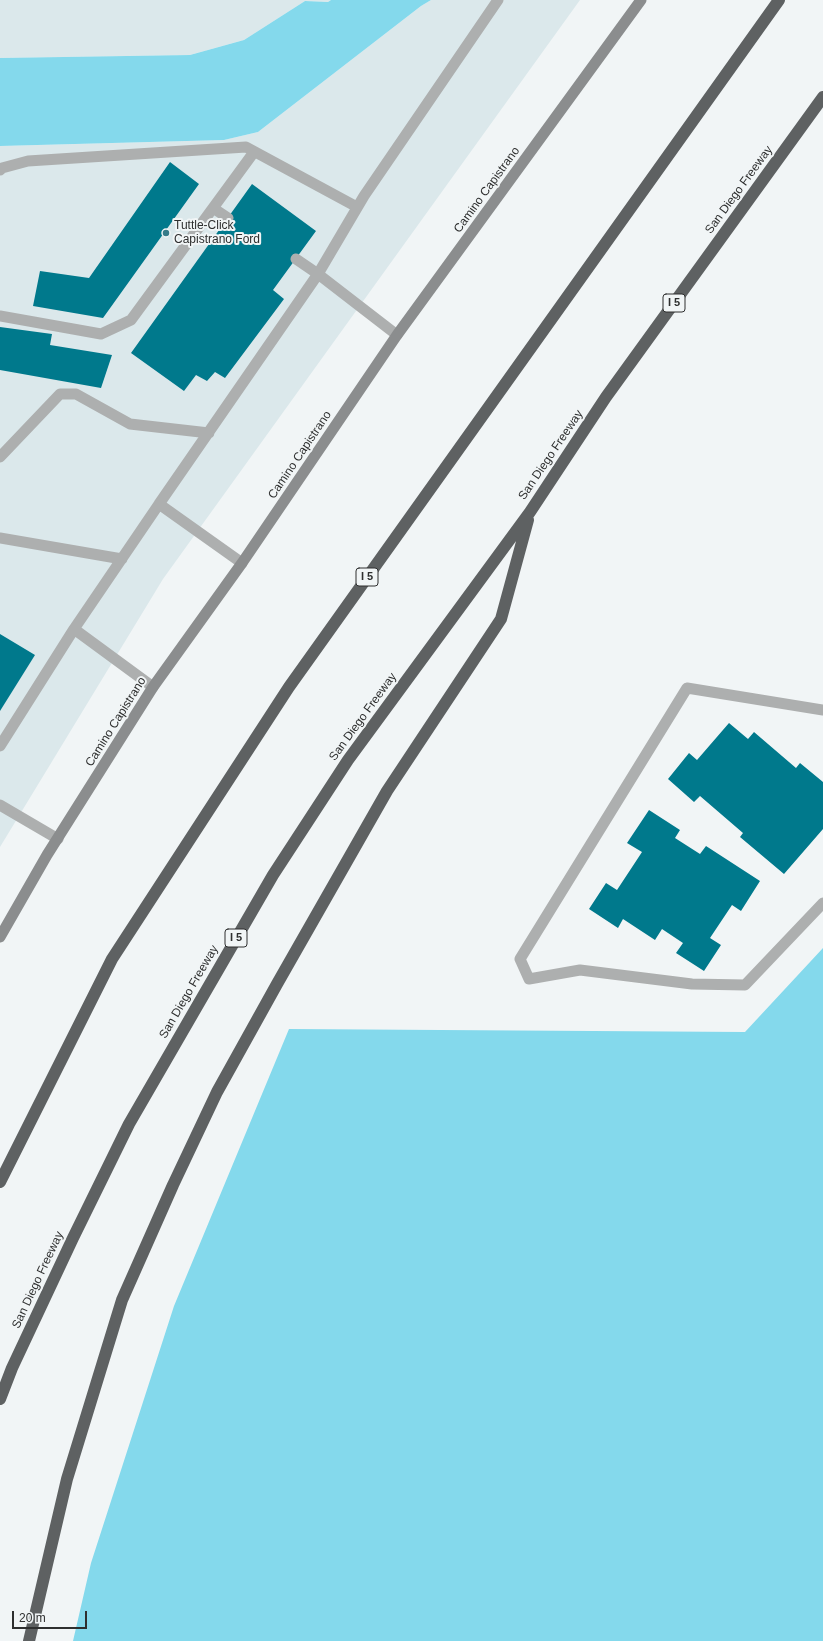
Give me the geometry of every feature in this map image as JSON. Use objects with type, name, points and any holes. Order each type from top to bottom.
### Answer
[{"type":"highway","name":"I 5","points":[[0,1182],[112,959],[289,687],[779,0]]},
{"type":"highway","name":"San Diego Freeway","points":[[0,1399],[12,1368],[73,1238],[129,1124],[270,881],[348,760],[530,512],[606,397],[823,97]]},
{"type":"highway","points":[[29,1641],[67,1479],[122,1300],[173,1185],[217,1092],[387,791],[500,619],[530,512]]},
{"type":"main road","name":"Camino Capistrano","points":[[1,934],[153,687],[242,563],[397,335],[642,0]]},
{"type":"lane","points":[[0,746],[74,629],[318,274],[357,208],[498,0]]},
{"type":"lane","points":[[0,170],[2,168],[28,161],[246,147],[357,208]]},
{"type":"lane","points":[[0,316],[101,334],[131,320],[254,152]]},
{"type":"lane","points":[[212,208],[228,218]]},
{"type":"lane","points":[[296,259],[318,274],[397,335]]},
{"type":"lane","points":[[0,457],[60,394],[76,394],[130,424],[209,433]]},
{"type":"lane","points":[[159,504],[242,563]]},
{"type":"lane","points":[[0,538],[122,559]]},
{"type":"lane","points":[[74,629],[153,687]]},
{"type":"lane","points":[[823,710],[687,688],[520,959],[529,979],[580,970],[692,984],[745,985],[823,903]]},
{"type":"lane","points":[[0,805],[58,840]]},
{"type":"shaded area","points":[[0,0],[331,0],[328,2],[305,1],[244,40],[190,55],[0,58]]},
{"type":"shaded area","points":[[331,0],[431,0],[421,6],[258,132],[224,140],[0,146],[0,58],[190,55],[244,40],[305,1],[328,2]]},
{"type":"shaded area","points":[[431,0],[580,0],[163,579],[0,847],[0,146],[224,140],[258,132],[421,6]]},
{"type":"shaded area","points":[[823,948],[823,1641],[73,1641],[91,1563],[174,1306],[289,1029],[745,1032]]},
{"type":"building","points":[[170,162],[199,184],[103,318],[33,306],[40,271],[89,278]]},
{"type":"building","points":[[252,184],[316,231],[273,290],[284,299],[225,378],[215,372],[207,381],[196,375],[184,391],[131,353]]},
{"type":"building","points":[[0,327],[52,334],[50,345],[112,355],[101,388],[0,370]]},
{"type":"building","points":[[0,634],[35,655],[0,711]]},
{"type":"building","points":[[729,723],[748,739],[754,732],[796,768],[800,763],[823,782],[823,829],[784,874],[740,837],[743,833],[700,796],[694,802],[668,779],[689,753],[697,760]]},
{"type":"building","points":[[649,810],[680,830],[675,838],[700,854],[706,846],[760,881],[741,911],[732,905],[710,938],[721,945],[704,971],[676,953],[683,943],[662,929],[655,940],[623,919],[618,928],[589,909],[606,883],[617,890],[642,852],[627,843]]},
{"type":"place","name":"Tuttle-Click Capistrano Ford","points":[[166,233]]}]
